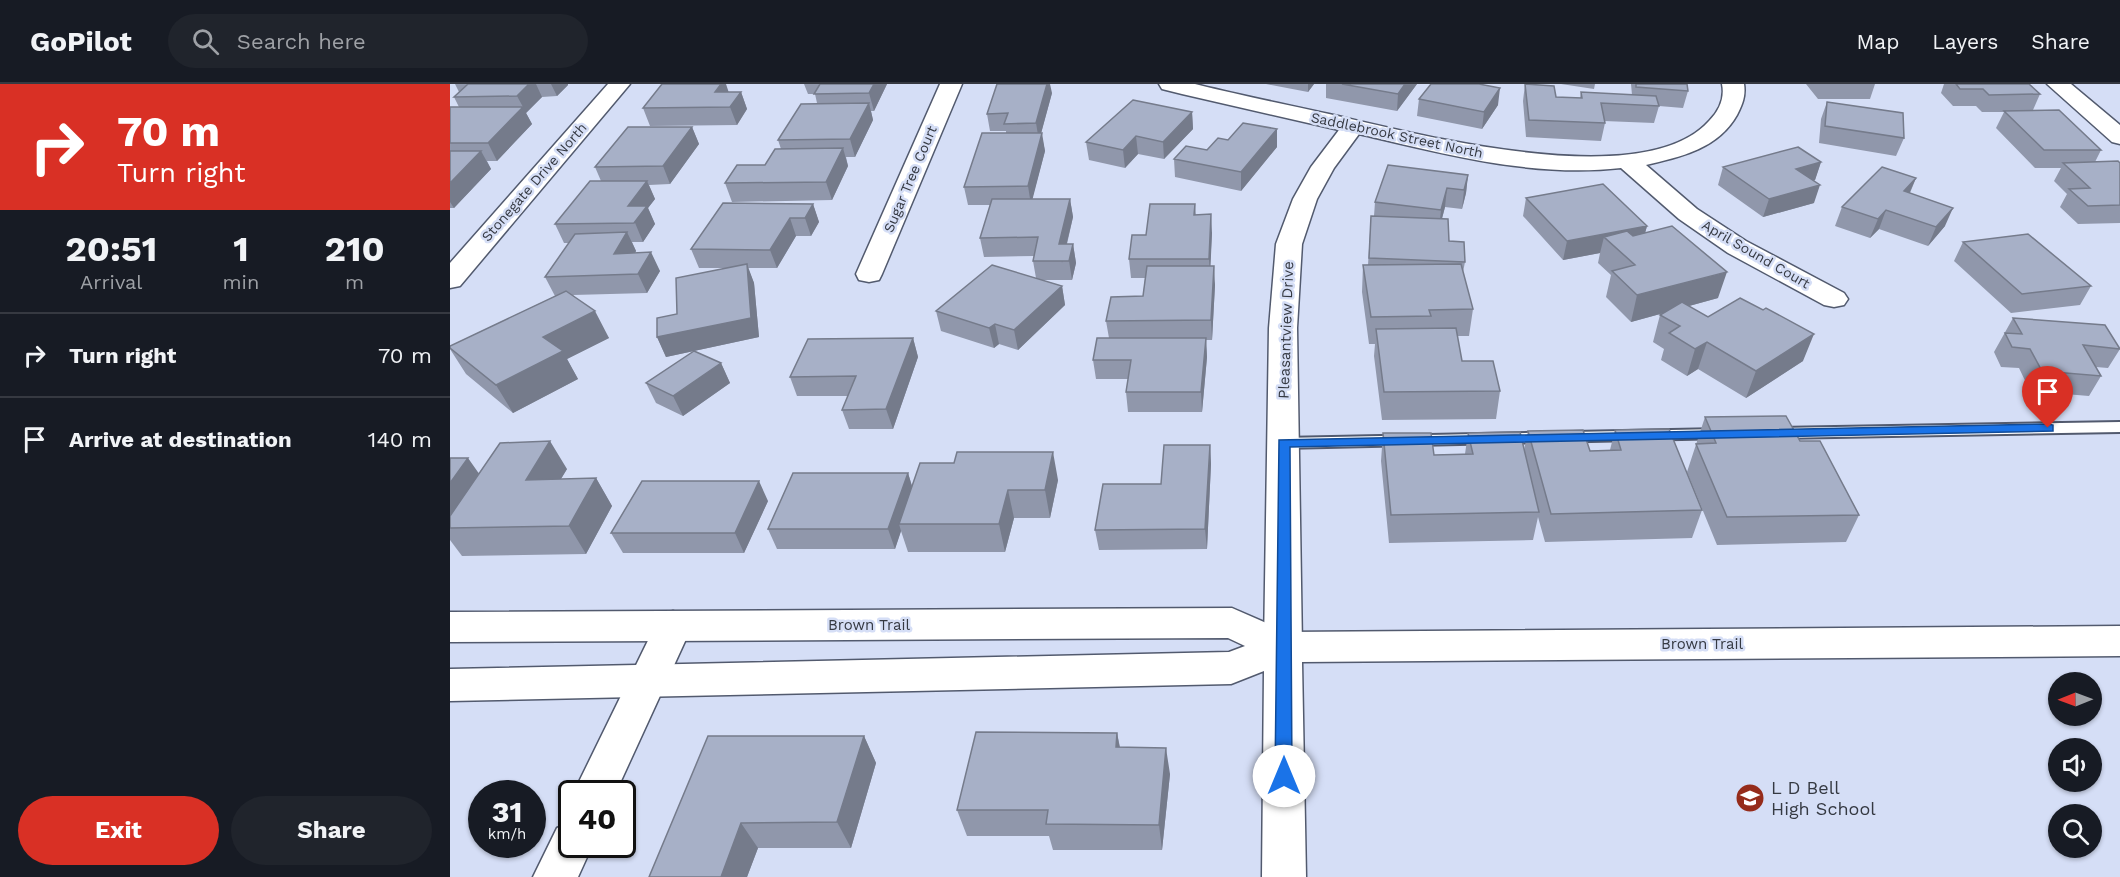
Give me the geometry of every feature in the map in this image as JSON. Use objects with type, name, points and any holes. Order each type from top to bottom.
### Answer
[{"type":"street","name":"Stonegate Drive North","points":[[450,280],[619,84]]},
{"type":"street","name":"Sugar Tree Court","points":[[870,274],[951,84]]},
{"type":"street","name":"Saddlebrook Street North","points":[[1170,84],[1452,148],[1537,162],[1570,164],[1667,154],[1692,145],[1719,128],[1735,98],[1733,84]]},
{"type":"street","points":[[2058,84],[2120,137]]},
{"type":"street","name":"Pleasantview Drive","points":[[1284,877],[1283,328],[1289,244],[1305,199],[1323,167],[1353,127]]},
{"type":"street","name":"April Sound Court","points":[[1626,160],[1688,214],[1717,233],[1834,299]]},
{"type":"street","name":"Brown Trail","points":[[450,627],[1232,623],[1283,646]]},
{"type":"street","points":[[601,780],[673,626]]},
{"type":"street","name":"Brown Trail","points":[[450,685],[647,683],[1231,668],[1283,646],[2120,641]]},
{"type":"street","points":[[555,877],[564,858]]},
{"type":"lane","points":[[1761,434],[2120,427]]},
{"type":"lane","points":[[1283,443],[1737,434]]},
{"type":"building","points":[[468,84],[529,84],[517,96],[454,97]]},
{"type":"building","points":[[662,84],[721,84],[715,92],[741,92],[730,107],[643,108]]},
{"type":"building","points":[[820,84],[874,84],[869,93],[814,94]]},
{"type":"building","points":[[997,84],[1047,84],[1036,123],[1004,124],[1008,113],[987,114]]},
{"type":"building","points":[[1342,84],[1405,84],[1398,94]]},
{"type":"building","points":[[1431,84],[1479,84],[1500,88],[1484,112],[1419,99]]},
{"type":"building","points":[[1525,84],[1554,86],[1556,97],[1582,98],[1581,92],[1656,96],[1659,106],[1601,103],[1605,123],[1529,120]]},
{"type":"building","points":[[1636,84],[1687,84],[1688,91],[1636,87]]},
{"type":"building","points":[[1956,84],[2029,84],[2040,94],[1989,95],[1983,89],[1960,89]]},
{"type":"building","points":[[1133,100],[1192,112],[1163,142],[1136,136],[1123,150],[1086,142]]},
{"type":"building","points":[[1827,102],[1903,113],[1904,138],[1825,126]]},
{"type":"building","points":[[869,103],[850,139],[778,140],[801,104]]},
{"type":"building","points":[[450,107],[523,107],[488,143],[450,143]]},
{"type":"building","points":[[2059,110],[2101,150],[2044,150],[2004,111]]},
{"type":"building","points":[[1243,123],[1277,129],[1241,172],[1174,159],[1186,146],[1207,150],[1218,138],[1228,140]]},
{"type":"building","points":[[628,127],[692,127],[663,166],[595,167]]},
{"type":"building","points":[[982,133],[1042,133],[1028,186],[964,187]]},
{"type":"building","points":[[1798,147],[1821,162],[1796,169],[1820,185],[1769,199],[1723,167]]},
{"type":"building","points":[[843,148],[826,182],[725,183],[737,165],[765,165],[775,149]]},
{"type":"building","points":[[450,151],[481,151],[450,183]]},
{"type":"building","points":[[2118,161],[2120,163],[2120,205],[2088,206],[2069,189],[2090,188],[2063,163]]},
{"type":"building","points":[[1388,165],[1468,175],[1464,190],[1447,188],[1441,210],[1375,202]]},
{"type":"building","points":[[1882,167],[1916,178],[1904,191],[1953,208],[1936,227],[1886,210],[1878,219],[1842,207]]},
{"type":"building","points":[[590,181],[647,181],[628,206],[647,206],[634,223],[555,224]]},
{"type":"building","points":[[1603,184],[1647,226],[1567,241],[1526,198]]},
{"type":"building","points":[[992,199],[1070,199],[1059,244],[1073,244],[1069,261],[1033,261],[1038,237],[980,238]]},
{"type":"building","points":[[723,203],[813,204],[805,218],[790,218],[770,250],[691,249]]},
{"type":"building","points":[[1150,204],[1195,204],[1194,215],[1211,214],[1209,259],[1129,259],[1132,235],[1146,235]]},
{"type":"building","points":[[1371,216],[1448,219],[1449,241],[1464,242],[1465,262],[1369,258]]},
{"type":"building","points":[[1672,226],[1727,272],[1637,295],[1612,271],[1635,265],[1604,237],[1627,231],[1633,236]]},
{"type":"building","points":[[627,232],[614,254],[651,252],[638,274],[545,277],[575,234]]},
{"type":"building","points":[[2028,234],[2091,286],[2022,294],[1963,242]]},
{"type":"building","points":[[747,264],[751,318],[657,337],[657,318],[677,314],[676,278]]},
{"type":"building","points":[[1461,264],[1473,309],[1429,310],[1431,316],[1371,317],[1363,265]]},
{"type":"building","points":[[992,265],[1062,286],[1014,330],[995,324],[989,328],[936,311]]},
{"type":"building","points":[[1147,266],[1214,266],[1211,320],[1106,321],[1111,297],[1143,296]]},
{"type":"building","points":[[566,291],[595,311],[543,337],[563,351],[496,385],[450,348],[450,346]]},
{"type":"building","points":[[1740,298],[1763,310],[1766,308],[1814,334],[1756,371],[1707,342],[1695,349],[1669,333],[1680,326],[1660,315],[1682,302],[1708,317]]},
{"type":"building","points":[[2013,318],[2105,325],[2120,349],[2083,345],[2101,376],[2042,371],[2030,349],[2012,347],[2005,333],[2022,334]]},
{"type":"building","points":[[1456,328],[1462,361],[1493,361],[1500,391],[1384,392],[1376,329]]},
{"type":"building","points":[[913,338],[886,409],[842,410],[856,376],[790,377],[808,339]]},
{"type":"building","points":[[1097,338],[1206,338],[1201,392],[1126,392],[1131,360],[1093,360]]},
{"type":"building","points":[[694,351],[721,363],[673,396],[646,383]]},
{"type":"building","points":[[1786,416],[1800,441],[1820,441],[1859,515],[1727,517],[1696,444],[1716,443],[1705,417]]},
{"type":"building","points":[[1669,429],[1702,510],[1551,514],[1528,431],[1583,430],[1590,451],[1621,450],[1615,430]]},
{"type":"building","points":[[1520,432],[1539,512],[1391,515],[1383,433],[1431,433],[1434,455],[1473,454],[1468,433]]},
{"type":"building","points":[[550,441],[526,480],[596,478],[569,526],[450,528],[450,516],[500,443]]},
{"type":"building","points":[[1164,445],[1210,445],[1205,529],[1095,530],[1103,484],[1161,484]]},
{"type":"building","points":[[957,452],[1053,452],[1045,490],[1008,490],[999,524],[899,524],[920,463],[954,463]]},
{"type":"building","points":[[450,458],[468,458],[450,483]]},
{"type":"building","points":[[793,473],[908,473],[888,529],[768,529]]},
{"type":"building","points":[[642,481],[759,481],[735,533],[611,533]]},
{"type":"building","points":[[976,732],[1117,733],[1116,747],[1166,748],[1159,825],[1046,824],[1048,810],[957,810]]},
{"type":"building","points":[[708,736],[864,736],[837,822],[741,823],[721,877],[649,877]]},
{"type":"place","name":"L D Bell High School","points":[[1750,798]]},
{"type":"route","points":[[1284,776],[1283,443],[2048,428]]}]
